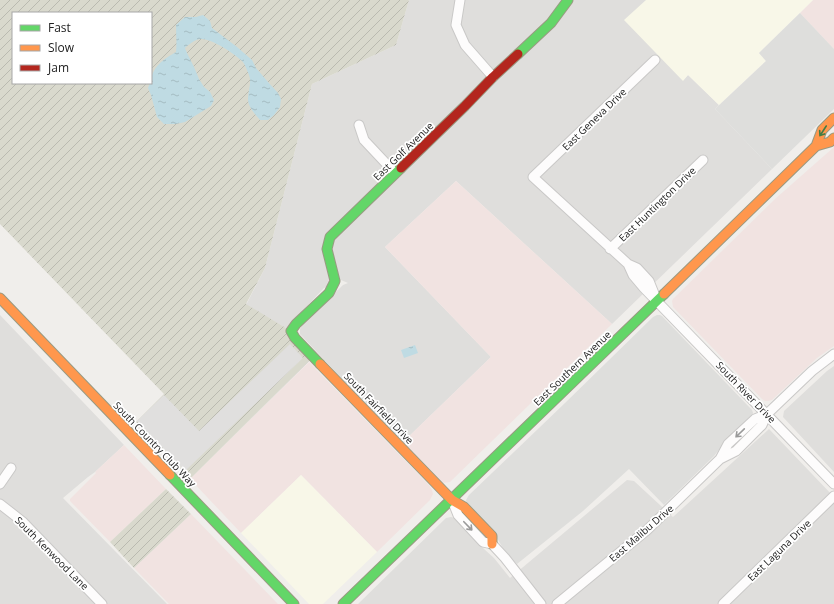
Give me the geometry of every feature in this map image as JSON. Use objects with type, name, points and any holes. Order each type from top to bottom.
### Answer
[{"type":"street","points":[[460,0],[456,25],[465,45],[493,77]]},
{"type":"street","name":"East Golf Avenue","points":[[291,331],[296,324],[328,293],[335,281],[327,249],[330,237],[493,77],[551,23],[568,0]]},
{"type":"street","name":"East Geneva Drive","points":[[533,177],[655,60]]},
{"type":"street","name":"East Southern Avenue","points":[[816,146],[822,130],[834,118]]},
{"type":"street","points":[[359,125],[364,140],[396,173]]},
{"type":"street","name":"East Southern Avenue","points":[[343,604],[816,146],[832,138]]},
{"type":"street","name":"East Huntington Drive","points":[[610,249],[703,160]]},
{"type":"street","name":"South River Drive","points":[[533,177],[628,264],[632,275],[834,484]]},
{"type":"street","name":"South Country Club Way","points":[[0,298],[294,604]]},
{"type":"street","name":"South Fairfield Drive","points":[[291,331],[299,342],[452,500],[464,507],[492,536],[492,544],[505,558],[541,604]]},
{"type":"street","name":"East Malibu Drive","points":[[557,604],[648,530],[720,459],[728,444],[755,419],[767,414],[812,371],[834,354]]},
{"type":"street","points":[[0,484],[11,468]]},
{"type":"street","name":"East Laguna Drive","points":[[724,604],[834,496]]},
{"type":"street","name":"South Kenwood Lane","points":[[0,504],[23,522],[102,604]]},
{"type":"shaded area","points":[[0,0],[409,0],[396,45],[312,84],[265,268],[246,304],[291,331],[313,357],[190,479],[136,422],[164,394],[0,224]]},
{"type":"shaded area","points":[[409,0],[647,0],[683,80],[688,75],[719,105],[715,109],[772,169],[612,324],[456,181],[385,247],[491,357],[402,443],[300,334],[300,329],[303,324],[343,285],[348,283],[341,280],[324,288],[286,328],[246,305],[265,268],[312,84],[396,45]]},
{"type":"shaded area","points":[[646,0],[813,0],[759,53],[766,61],[719,105],[688,75],[683,81],[624,20]]},
{"type":"shaded area","points":[[813,0],[834,0],[834,49],[800,13]]},
{"type":"shaded area","points":[[800,13],[834,49],[834,109],[772,169],[715,109],[766,61],[759,53]]},
{"type":"shaded area","points":[[834,147],[834,346],[817,358],[772,400],[765,401],[673,307],[672,301],[775,199]]},
{"type":"shaded area","points":[[456,181],[612,324],[450,482],[443,483],[402,443],[491,357],[385,247]]},
{"type":"shaded area","points":[[0,315],[124,445],[95,472],[63,498],[167,604],[0,604]]},
{"type":"shaded area","points":[[657,315],[662,316],[752,410],[752,417],[664,505],[629,469],[583,511],[517,564],[503,548],[495,535],[467,505],[466,500],[469,495],[653,317]]},
{"type":"shaded area","points":[[290,344],[303,358],[185,471],[137,421],[164,395],[199,431]]},
{"type":"shaded area","points":[[309,362],[429,485],[432,490],[433,494],[430,500],[377,552],[301,475],[241,533],[190,479]]},
{"type":"shaded area","points":[[834,366],[834,472],[783,417],[784,411]]},
{"type":"shaded area","points":[[769,429],[834,497],[834,604],[358,604],[446,518],[455,518],[494,558],[510,578],[627,480],[634,481],[673,517]]},
{"type":"shaded area","points":[[124,445],[166,489],[110,542],[70,501],[70,499],[96,473],[95,472]]},
{"type":"shaded area","points":[[301,475],[377,552],[323,604],[309,604],[241,533]]},
{"type":"shaded area","points":[[166,489],[191,514],[134,568],[110,542]]},
{"type":"shaded area","points":[[191,514],[278,604],[169,604],[134,568]]},
{"type":"water","points":[[203,15],[210,21],[212,28],[252,60],[256,68],[278,93],[281,99],[280,107],[268,120],[260,120],[249,105],[248,99],[250,78],[243,62],[223,47],[205,39],[197,40],[185,48],[199,79],[204,87],[210,92],[214,100],[211,106],[185,122],[176,124],[164,124],[157,117],[148,88],[150,84],[152,84],[153,72],[159,64],[176,52],[176,25],[185,17],[196,17]]},
{"type":"water","points":[[415,345],[418,353],[404,358],[401,350]]},
{"type":"traffic: fast","points":[[518,54],[551,23],[568,0]]},
{"type":"traffic: fast","points":[[320,364],[295,338],[291,331],[296,324],[329,293],[335,281],[327,249],[330,237],[401,168]]},
{"type":"traffic: fast","points":[[343,604],[664,294]]},
{"type":"traffic: fast","points":[[170,475],[294,604]]},
{"type":"traffic: slow","points":[[664,294],[816,146],[822,130],[834,118]]},
{"type":"traffic: slow","points":[[816,146],[830,142],[834,138]]},
{"type":"traffic: slow","points":[[0,298],[170,475]]},
{"type":"traffic: slow","points":[[320,364],[452,500],[464,507],[492,536],[492,544]]},
{"type":"traffic: jam","points":[[401,168],[518,54]]}]
